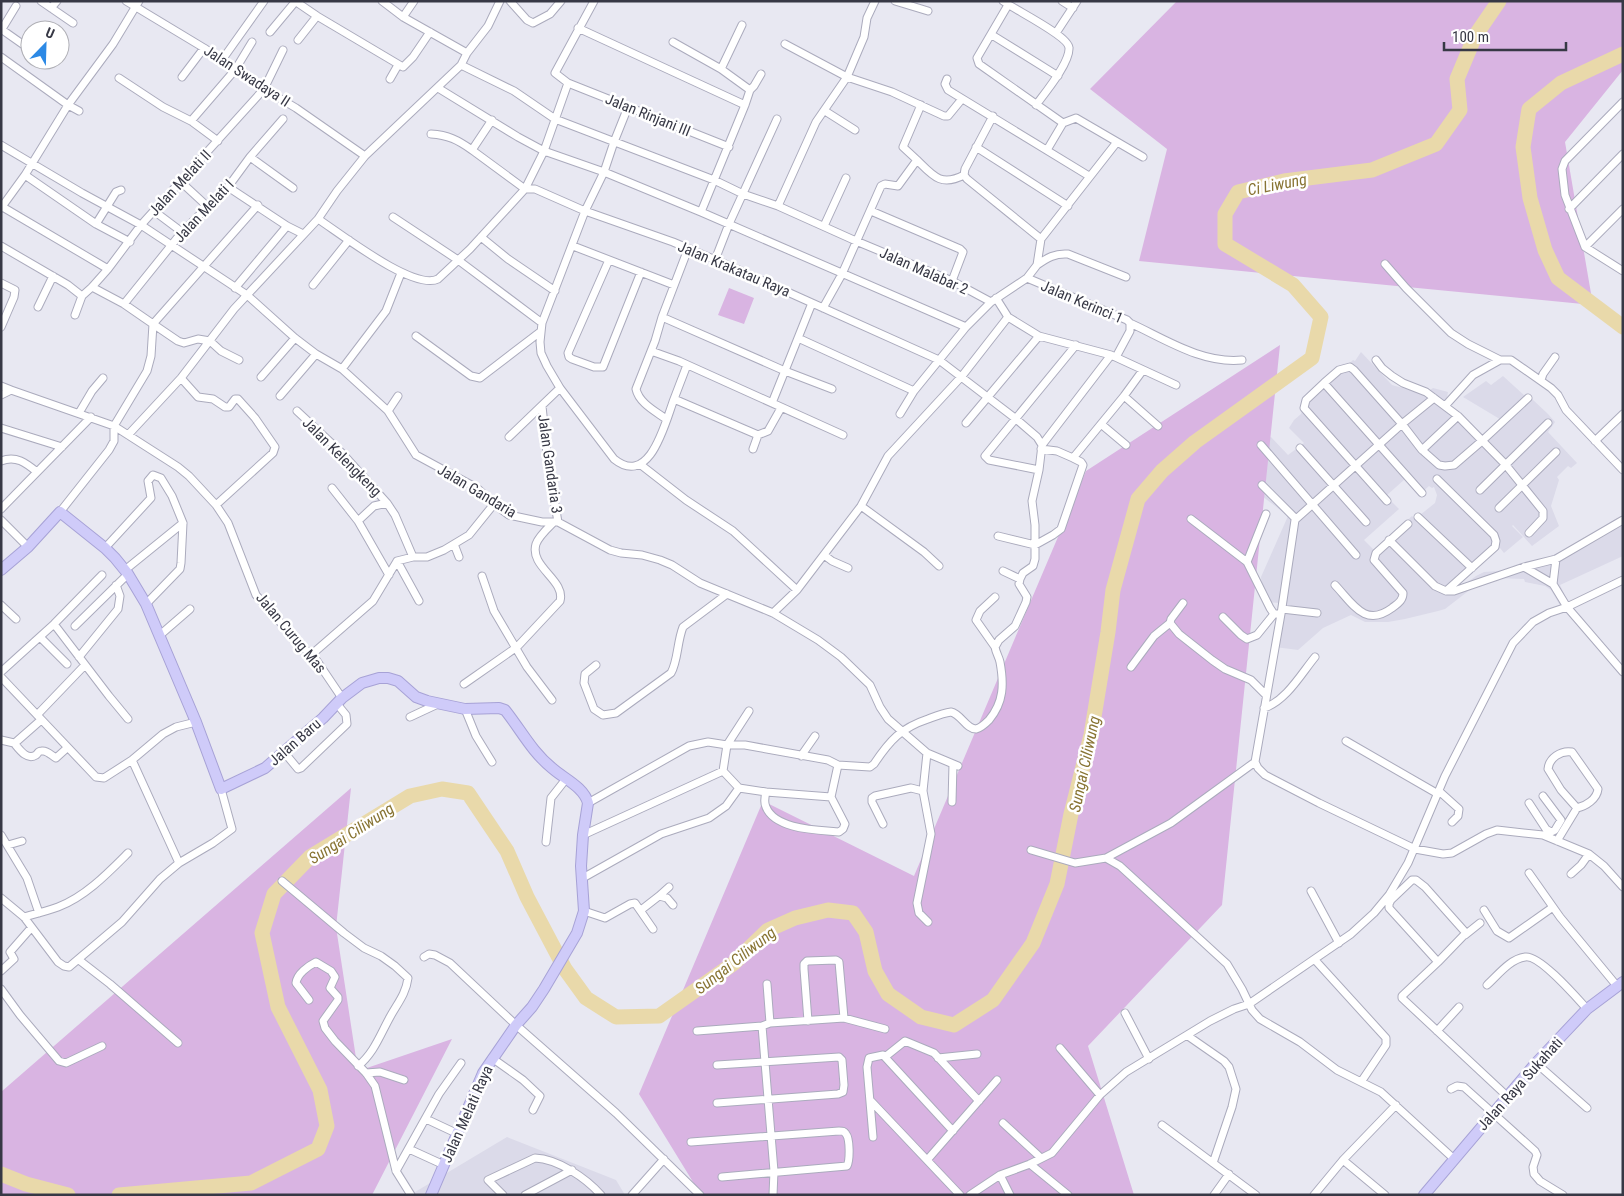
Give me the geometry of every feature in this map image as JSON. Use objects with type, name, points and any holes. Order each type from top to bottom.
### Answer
[{"type":"street","points":[[41,1],[73,23]]},
{"type":"street","points":[[51,8],[57,1]]},
{"type":"street","name":"Jalan Swadaya II","points":[[126,1],[137,4],[222,60],[234,70],[296,108],[365,156]]},
{"type":"street","points":[[222,60],[264,1]]},
{"type":"street","points":[[270,32],[295,1],[404,67],[430,32]]},
{"type":"street","points":[[382,1],[403,17],[467,53]]},
{"type":"street","points":[[403,17],[414,1]]},
{"type":"street","points":[[128,435],[181,378],[234,309],[318,220],[337,191],[365,156],[460,65],[488,26],[500,1]]},
{"type":"street","points":[[510,1],[533,24],[550,14],[561,1]]},
{"type":"street","points":[[318,220],[401,273],[433,282],[438,279],[524,189],[544,151],[568,83],[555,73],[594,1]]},
{"type":"street","points":[[778,206],[816,122],[847,77],[864,37],[867,19],[875,1]]},
{"type":"street","points":[[895,1],[928,11]]},
{"type":"street","points":[[1062,1],[1073,8]]},
{"type":"street","points":[[1056,33],[1077,1]]},
{"type":"street","points":[[1036,105],[1058,76],[1069,53],[1069,46],[1056,33],[1006,3],[992,35],[977,61],[1036,105],[1064,123]]},
{"type":"street","points":[[108,268],[2,207],[25,175],[68,105],[113,44],[137,4]]},
{"type":"street","points":[[16,6],[2,29],[20,42]]},
{"type":"street","points":[[298,40],[317,16]]},
{"type":"street","points":[[721,69],[742,25]]},
{"type":"street","points":[[578,28],[745,105]]},
{"type":"street","points":[[992,35],[1058,76]]},
{"type":"street","points":[[192,121],[234,70],[252,42]]},
{"type":"street","points":[[673,42],[721,69],[750,90]]},
{"type":"street","points":[[785,44],[847,77],[892,92],[944,116],[948,116],[962,99]]},
{"type":"street","points":[[182,76],[204,48]]},
{"type":"street","name":"Jalan Melati II","points":[[75,315],[82,296],[92,287],[154,211],[264,89],[283,50]]},
{"type":"street","points":[[1,57],[79,111]]},
{"type":"street","points":[[390,79],[398,65]]},
{"type":"street","name":"Jalan Malabar 2","points":[[460,65],[514,91],[555,119],[714,180],[743,194],[778,206],[994,300]]},
{"type":"street","points":[[701,212],[729,147],[750,90],[761,74]]},
{"type":"street","points":[[119,78],[163,107],[192,121],[218,141]]},
{"type":"street","points":[[947,79],[946,88],[962,99],[993,116],[1089,176]]},
{"type":"street","name":"Jalan Rinjani III","points":[[568,83],[729,147]]},
{"type":"street","points":[[438,88],[544,151],[604,172],[701,212],[966,326]]},
{"type":"street","points":[[1623,102],[1565,161],[1562,169],[1563,184],[1569,209],[1585,247],[1623,271]]},
{"type":"street","points":[[921,105],[904,147],[931,174],[940,179],[947,181],[955,180],[964,175]]},
{"type":"street","points":[[628,107],[604,172],[585,211],[542,323],[540,332],[542,353],[546,366],[560,388],[614,459],[621,465],[630,467],[641,465],[656,446],[687,365]]},
{"type":"street","points":[[825,111],[855,130]]},
{"type":"street","points":[[964,175],[965,169],[993,116]]},
{"type":"street","points":[[1047,150],[1064,123],[1076,118],[1143,157]]},
{"type":"street","name":"Jalan Melati I","points":[[124,304],[182,232],[228,187],[250,157],[283,119]]},
{"type":"street","points":[[715,260],[729,224],[777,119]]},
{"type":"street","points":[[472,150],[492,120]]},
{"type":"street","points":[[431,134],[455,138],[524,189]]},
{"type":"street","points":[[1037,265],[1040,239],[1117,142]]},
{"type":"street","name":"Jalan Gandaria","points":[[1,144],[142,225],[247,295],[295,338],[316,354],[342,369],[388,411],[416,455],[477,488],[494,504],[510,514],[542,522],[556,522],[610,550],[660,560],[672,565],[700,583],[773,612],[818,640],[842,657],[870,685],[880,707],[902,732],[927,753],[956,765],[952,802]]},
{"type":"street","points":[[976,147],[1068,206]]},
{"type":"street","points":[[1569,209],[1623,154]]},
{"type":"street","points":[[250,157],[293,188]]},
{"type":"street","points":[[823,308],[842,274],[882,186],[885,184],[898,186],[917,160]]},
{"type":"street","points":[[25,175],[96,224],[130,242]]},
{"type":"street","points":[[964,175],[1040,239]]},
{"type":"street","points":[[824,226],[846,178]]},
{"type":"street","points":[[181,182],[208,207]]},
{"type":"street","points":[[228,187],[258,205],[287,226],[303,234]]},
{"type":"street","name":"Jalan Krakatau Raya","points":[[524,189],[534,189],[585,211],[715,260],[939,360],[1016,419],[1037,437],[1041,447]]},
{"type":"street","points":[[96,224],[116,192],[120,190]]},
{"type":"street","points":[[1,570],[28,547],[60,512],[109,450],[114,441],[114,426],[147,371],[151,356],[153,324],[258,205]]},
{"type":"street","points":[[1585,247],[1623,209]]},
{"type":"street","points":[[154,211],[182,232]]},
{"type":"street","points":[[871,212],[960,249],[963,252],[952,281]]},
{"type":"street","points":[[1615,216],[1623,222]]},
{"type":"street","points":[[393,217],[458,260],[542,323]]},
{"type":"street","points":[[235,288],[287,226]]},
{"type":"street","points":[[480,237],[555,291]]},
{"type":"street","points":[[312,285],[348,240]]},
{"type":"street","points":[[1,246],[68,285],[82,296]]},
{"type":"street","points":[[573,246],[674,285]]},
{"type":"street","points":[[666,419],[642,402],[637,394],[637,383],[651,351],[688,249]]},
{"type":"street","points":[[900,414],[914,391],[966,326],[994,300],[1027,278],[1037,265],[1051,256],[1060,253],[1068,254],[1126,277]]},
{"type":"street","points":[[609,260],[568,353],[569,357],[594,367],[603,367],[641,272]]},
{"type":"street","points":[[1385,264],[1406,288],[1452,333],[1468,344],[1500,360],[1511,360],[1541,380],[1558,395],[1566,410],[1623,470]]},
{"type":"street","points":[[342,369],[386,311],[401,273]]},
{"type":"street","points":[[38,307],[52,276]]},
{"type":"street","name":"Jalan Kerinci 1","points":[[1027,278],[1125,319],[1130,323],[1130,331],[1113,356],[1041,447]]},
{"type":"street","points":[[1,283],[15,290],[14,297],[1,327]]},
{"type":"street","points":[[92,287],[124,304],[178,341],[184,343],[193,339],[210,341],[221,351],[239,360]]},
{"type":"street","points":[[994,300],[1008,317],[1039,336],[1113,356],[1176,385]]},
{"type":"street","points":[[772,403],[812,303]]},
{"type":"street","points":[[662,317],[832,389]]},
{"type":"street","points":[[773,612],[797,590],[861,506],[888,456],[962,376],[1008,317]]},
{"type":"street","points":[[1130,323],[1207,358],[1242,360]]},
{"type":"street","points":[[416,336],[470,376],[480,378],[540,332]]},
{"type":"street","points":[[966,423],[1039,336]]},
{"type":"street","points":[[262,378],[295,338]]},
{"type":"street","points":[[798,338],[914,391]]},
{"type":"street","points":[[1039,470],[989,460],[985,456],[1076,345]]},
{"type":"street","points":[[651,351],[687,365],[843,435]]},
{"type":"street","points":[[280,396],[316,354]]},
{"type":"street","points":[[1541,380],[1555,357]]},
{"type":"street","points":[[1376,360],[1382,368],[1397,379],[1426,392],[1458,416],[1505,464],[1542,508],[1544,514],[1542,520],[1529,533]]},
{"type":"street","points":[[1445,406],[1473,375],[1500,360]]},
{"type":"street","points":[[1388,501],[1304,408],[1306,400],[1339,370],[1350,367],[1402,424],[1422,450],[1440,465],[1445,466],[1454,464],[1528,398]]},
{"type":"street","points":[[1073,458],[1124,396],[1142,370]]},
{"type":"street","points":[[79,414],[92,391],[103,378]]},
{"type":"street","points":[[181,378],[198,397],[214,399],[225,407],[228,407],[235,399],[238,399],[255,418],[275,447],[273,453],[216,504]]},
{"type":"street","points":[[1324,383],[1422,493]]},
{"type":"street","name":"Jalan Curug Mas","points":[[1,386],[114,426],[178,467],[216,504],[228,522],[256,595],[317,661],[346,715],[347,724],[301,768],[298,769],[284,752]]},
{"type":"street","points":[[509,437],[560,388]]},
{"type":"street","points":[[1,395],[11,390]]},
{"type":"street","points":[[388,411],[398,396]]},
{"type":"street","points":[[1124,396],[1158,426]]},
{"type":"street","points":[[1434,398],[1402,424],[1296,519],[1292,533],[1264,708],[1256,762],[1258,768],[1265,775],[1319,803],[1415,849],[1444,854],[1452,853],[1497,830],[1533,833],[1553,837],[1589,854],[1604,866],[1623,887]]},
{"type":"street","points":[[674,399],[758,435],[768,431],[781,408]]},
{"type":"street","name":"Jalan Gandaria 3","points":[[542,406],[556,522]]},
{"type":"street","name":"Jalan Kelengkeng","points":[[297,412],[342,453],[387,503],[412,556]]},
{"type":"street","points":[[1595,441],[1623,414]]},
{"type":"street","points":[[1422,450],[1458,416]]},
{"type":"street","points":[[1,509],[91,417]]},
{"type":"street","points":[[1480,490],[1548,423]]},
{"type":"street","points":[[1101,424],[1126,445]]},
{"type":"street","points":[[1,428],[62,447]]},
{"type":"street","points":[[753,449],[758,435]]},
{"type":"street","points":[[1261,445],[1356,554]]},
{"type":"street","points":[[995,647],[1015,626],[1027,597],[1019,584],[1023,573],[1034,566],[1035,559],[1035,545],[1035,525],[1032,501],[1039,470],[1041,447],[1057,451],[1081,462],[1083,465],[1061,529],[1035,545],[998,536]]},
{"type":"street","points":[[1300,448],[1366,522]]},
{"type":"street","points":[[1499,508],[1556,452]]},
{"type":"street","points":[[1,461],[9,458],[16,459],[27,463],[37,472]]},
{"type":"street","points":[[641,465],[686,500],[732,530],[797,590]]},
{"type":"street","points":[[105,548],[151,498],[148,481],[153,475],[161,478],[172,496],[183,522],[182,563],[180,569],[146,604]]},
{"type":"street","points":[[1437,479],[1494,535],[1496,541],[1495,547],[1446,591]]},
{"type":"street","points":[[1262,485],[1296,519]]},
{"type":"street","points":[[332,488],[358,521],[389,575]]},
{"type":"street","name":"Jalan Kelengkeng","points":[[358,521],[374,506],[387,503]]},
{"type":"street","points":[[311,655],[373,601],[397,560],[412,556],[427,556],[444,550],[469,535],[494,504]]},
{"type":"street","points":[[861,506],[924,552],[939,566]]},
{"type":"street","points":[[1,898],[24,917],[53,956],[64,966],[68,967],[79,960],[122,922],[160,879],[178,863],[232,830],[221,789],[196,722],[146,604],[126,572],[105,548],[60,512]]},
{"type":"street","points":[[1247,562],[1266,514]]},
{"type":"street","points":[[1418,517],[1472,568]]},
{"type":"street","points":[[1191,519],[1247,562],[1279,612]]},
{"type":"street","points":[[1,520],[28,547]]},
{"type":"street","points":[[1389,540],[1435,586],[1446,591],[1454,591],[1524,567],[1556,559],[1623,520]]},
{"type":"street","points":[[75,626],[116,585],[126,572],[183,522]]},
{"type":"street","points":[[464,684],[517,648],[560,601],[562,594],[542,566],[536,550],[539,540],[556,522]]},
{"type":"street","points":[[1335,585],[1360,612],[1367,616],[1383,615],[1398,603],[1403,598],[1404,593],[1374,560],[1376,553],[1408,524]]},
{"type":"street","points":[[454,544],[458,556]]},
{"type":"street","points":[[824,555],[848,568]]},
{"type":"street","points":[[1553,584],[1556,559]]},
{"type":"street","points":[[397,560],[419,601]]},
{"type":"street","points":[[1524,567],[1553,584],[1567,607],[1623,672]]},
{"type":"street","points":[[1003,570],[1020,579]]},
{"type":"street","points":[[1,672],[54,624],[84,591],[102,575]]},
{"type":"street","points":[[482,576],[494,611],[527,667],[552,700]]},
{"type":"street","points":[[970,1195],[1000,1175],[1030,1164],[1052,1153],[1100,1095],[1126,1072],[1234,1009],[1249,1004],[1339,943],[1374,913],[1389,895],[1404,871],[1438,793],[1513,643],[1533,622],[1549,612],[1567,607],[1623,580]]},
{"type":"street","points":[[79,657],[118,609],[120,596],[116,585]]},
{"type":"street","points":[[596,665],[585,674],[584,683],[594,709],[603,715],[616,713],[672,673],[675,667],[683,627],[727,594]]},
{"type":"street","points":[[653,929],[634,902],[605,918],[584,911],[581,879],[583,836],[588,802],[689,746],[708,742],[763,747],[828,760],[838,765],[870,767],[892,739],[912,725],[951,712],[978,729],[987,722],[998,706],[1003,692],[1000,660],[995,647],[976,620],[980,611],[995,597]]},
{"type":"street","points":[[1131,667],[1154,636],[1170,623],[1183,603]]},
{"type":"street","points":[[1,606],[16,619]]},
{"type":"street","points":[[160,635],[190,609]]},
{"type":"street","points":[[1223,617],[1247,639],[1257,635],[1279,612],[1317,613]]},
{"type":"street","points":[[1170,623],[1179,634],[1212,660],[1224,668],[1251,680],[1266,695]]},
{"type":"street","points":[[54,624],[128,719]]},
{"type":"street","points":[[40,637],[67,664]]},
{"type":"street","points":[[1264,708],[1272,706],[1282,697],[1315,656]]},
{"type":"street","points":[[14,743],[85,665]]},
{"type":"street","points":[[1,677],[96,777],[104,778],[132,760],[163,734],[176,727],[196,722]]},
{"type":"street","name":"Jalan Baru","points":[[221,789],[258,773],[362,684],[379,678],[388,678],[402,684],[416,697],[466,712],[499,708],[505,710],[538,755],[578,788],[588,802]]},
{"type":"street","points":[[410,717],[440,703]]},
{"type":"street","points":[[748,711],[727,745],[724,772],[739,788],[832,797]]},
{"type":"street","points":[[466,712],[476,736],[492,762]]},
{"type":"street","points":[[801,756],[815,736]]},
{"type":"street","points":[[1,740],[14,743],[28,757],[45,750],[56,758],[67,748]]},
{"type":"street","points":[[1346,741],[1438,793],[1459,809],[1458,816],[1452,822]]},
{"type":"street","points":[[1553,837],[1577,808],[1582,807],[1598,794],[1598,789],[1572,752],[1564,752],[1551,761],[1548,769],[1577,808]]},
{"type":"street","points":[[927,753],[923,791],[930,834],[917,903],[919,912],[928,922]]},
{"type":"street","points":[[132,760],[178,863]]},
{"type":"street","points":[[1031,850],[1075,863],[1106,858],[1171,823],[1256,762]]},
{"type":"street","points":[[766,792],[766,807],[773,817],[781,822],[799,827],[839,832],[845,824],[832,797],[838,765]]},
{"type":"street","points":[[583,836],[724,772]]},
{"type":"street","points":[[546,842],[551,798],[566,779]]},
{"type":"street","points":[[581,879],[661,834],[709,818],[726,806],[739,788]]},
{"type":"street","points":[[883,824],[872,802],[874,796],[911,788],[923,791]]},
{"type":"street","points":[[1543,796],[1561,820],[1553,837]]},
{"type":"street","points":[[1529,803],[1546,830],[1553,837]]},
{"type":"street","points":[[1,835],[27,878],[39,912]]},
{"type":"street","points":[[8,845],[22,841]]},
{"type":"street","points":[[24,917],[59,907],[82,894],[128,852]]},
{"type":"street","points":[[1571,874],[1589,854]]},
{"type":"street","points":[[1106,858],[1120,866],[1228,964],[1249,1004],[1260,1019],[1300,1042],[1338,1070],[1381,1092],[1454,1159]]},
{"type":"street","points":[[1529,873],[1553,907],[1620,984]]},
{"type":"street","points":[[1438,962],[1392,914],[1389,904],[1412,880],[1416,880],[1425,887],[1466,931],[1465,935]]},
{"type":"street","points":[[282,881],[358,943],[395,966],[408,978],[404,994],[382,1034],[366,1059],[358,1066]]},
{"type":"street","points":[[641,910],[669,887]]},
{"type":"street","points":[[1311,891],[1339,943]]},
{"type":"street","points":[[659,896],[667,898],[673,904]]},
{"type":"street","points":[[1484,910],[1498,931],[1509,938],[1553,907]]},
{"type":"street","name":"Jalan Melati Raya","points":[[431,1195],[480,1079],[492,1058],[544,989],[576,933],[584,911]]},
{"type":"street","points":[[1480,923],[1465,935],[1402,998],[1508,1097]]},
{"type":"street","points":[[1,971],[14,960],[10,952],[31,928]]},
{"type":"street","points":[[424,956],[435,954],[450,963],[516,1025],[616,1113],[700,1195]]},
{"type":"street","points":[[1487,985],[1510,964],[1527,956],[1546,967],[1587,1009]]},
{"type":"street","points":[[79,960],[110,984],[178,1043]]},
{"type":"street","points":[[808,1021],[804,969],[804,964],[807,961],[836,960],[839,962],[844,1018]]},
{"type":"street","points":[[1315,960],[1386,1038],[1386,1045],[1361,1082]]},
{"type":"street","points":[[309,1000],[296,983],[296,978],[306,968],[316,962],[331,971],[336,977],[330,988],[338,1000],[323,1021],[325,1028],[366,1073],[375,1086],[396,1170],[411,1195]]},
{"type":"street","points":[[767,984],[770,1024]]},
{"type":"street","name":"Jalan Raya Sukahati","points":[[1424,1195],[1536,1063],[1587,1009],[1620,984]]},
{"type":"street","points":[[1,989],[20,1015],[59,1061],[66,1063],[102,1046]]},
{"type":"street","points":[[1437,1031],[1459,1007]]},
{"type":"street","points":[[1125,1013],[1149,1059]]},
{"type":"street","points":[[697,1031],[844,1018],[885,1029]]},
{"type":"street","points":[[762,1026],[774,1171],[773,1195]]},
{"type":"street","points":[[1188,1036],[1224,1061],[1236,1089],[1232,1108],[1213,1163]]},
{"type":"street","points":[[885,1057],[905,1041],[934,1053],[979,1101]]},
{"type":"street","points":[[1060,1048],[1100,1095]]},
{"type":"street","points":[[938,1058],[977,1054]]},
{"type":"street","points":[[873,1137],[867,1067],[870,1057],[883,1055],[953,1131]]},
{"type":"street","points":[[717,1065],[833,1057],[842,1060],[844,1085],[843,1092],[838,1094],[717,1103]]},
{"type":"street","points":[[492,1058],[523,1080],[540,1096],[533,1110]]},
{"type":"street","points":[[396,1170],[410,1150],[439,1094],[461,1063]]},
{"type":"street","points":[[1536,1063],[1587,1108]]},
{"type":"street","points":[[366,1073],[380,1072],[404,1080]]},
{"type":"street","points":[[928,1159],[997,1080]]},
{"type":"street","points":[[1451,1089],[1457,1086],[1464,1087],[1535,1152],[1537,1155],[1533,1168],[1534,1174],[1540,1182],[1563,1195]]},
{"type":"street","points":[[870,1100],[928,1159],[960,1195]]},
{"type":"street","points":[[1314,1195],[1396,1105]]},
{"type":"street","points":[[426,1118],[458,1134]]},
{"type":"street","points":[[1003,1122],[1041,1158]]},
{"type":"street","points":[[1162,1124],[1256,1195]]},
{"type":"street","points":[[691,1142],[839,1131],[844,1132],[848,1136],[850,1158],[847,1166],[722,1177]]},
{"type":"street","points":[[410,1150],[444,1165]]},
{"type":"street","points":[[503,1195],[488,1180],[535,1158],[542,1158],[572,1170],[593,1186],[601,1195]]},
{"type":"street","points":[[632,1195],[664,1159]]},
{"type":"street","points":[[1344,1160],[1386,1195]]},
{"type":"street","points":[[1030,1164],[1068,1195]]},
{"type":"street","points":[[525,1195],[572,1170]]},
{"type":"street","points":[[1214,1195],[1229,1174]]},
{"type":"street","points":[[1000,1175],[1010,1195]]},
{"type":"shaded area","points":[[1177,1],[1623,1],[1623,70],[1565,142],[1593,305],[1139,261],[1167,149],[1090,89]]},
{"type":"shaded area","points":[[729,288],[754,298],[744,324],[718,315]]},
{"type":"shaded area","points":[[1280,345],[1222,905],[1088,1046],[1134,1195],[701,1195],[639,1094],[763,801],[914,876],[1086,471]]},
{"type":"shaded area","points":[[1361,352],[1392,385],[1424,394],[1433,388],[1448,392],[1446,403],[1484,438],[1503,421],[1463,397],[1486,381],[1491,385],[1503,376],[1525,396],[1531,398],[1555,422],[1548,432],[1577,463],[1571,468],[1568,466],[1557,477],[1559,480],[1551,506],[1559,526],[1532,546],[1513,525],[1523,537],[1504,553],[1500,548],[1496,550],[1452,591],[1454,592],[1484,572],[1514,570],[1553,555],[1571,547],[1617,518],[1618,520],[1623,517],[1623,556],[1560,585],[1570,606],[1562,609],[1551,590],[1545,586],[1525,582],[1524,579],[1497,578],[1480,582],[1445,609],[1388,622],[1365,622],[1351,615],[1323,628],[1298,650],[1275,647],[1279,603],[1268,602],[1262,587],[1261,577],[1288,516],[1231,472],[1261,443],[1271,437],[1288,455],[1304,443],[1289,428],[1301,414],[1305,404],[1327,386],[1353,360],[1355,361]],"holes":[[[1405,479],[1419,495],[1429,486],[1434,487],[1437,495],[1435,503],[1415,519],[1412,516],[1374,550],[1364,540],[1399,509],[1386,496]]]},
{"type":"shaded area","points":[[351,788],[336,927],[358,1071],[452,1039],[372,1195],[1,1195],[1,1092]]},
{"type":"shaded area","points":[[507,1137],[616,1180],[625,1195],[410,1195]]},
{"type":"waterway","name":"Sungai Ciliwung","points":[[119,1195],[251,1183],[318,1149],[327,1126],[320,1090],[278,1007],[262,933],[274,894],[310,857],[410,796],[442,789],[468,793],[507,851],[527,897],[565,969],[586,998],[616,1017],[659,1016],[734,963],[768,930],[795,918],[828,910],[853,913],[866,932],[875,971],[888,994],[921,1017],[954,1025],[993,1000],[1033,943],[1057,884],[1071,814],[1091,735],[1113,590],[1138,499],[1162,471],[1195,442],[1312,358],[1321,317],[1293,285],[1225,244],[1225,214],[1238,192],[1284,181],[1372,170],[1436,144],[1460,110],[1457,79],[1475,36],[1499,1]]},
{"type":"waterway","name":"Ci Liwung","points":[[1623,54],[1561,83],[1529,109],[1523,147],[1530,198],[1545,250],[1558,278],[1623,327]]},
{"type":"waterway","name":"Sungai Ciliwung","points":[[1,1174],[26,1184],[68,1195]]}]
